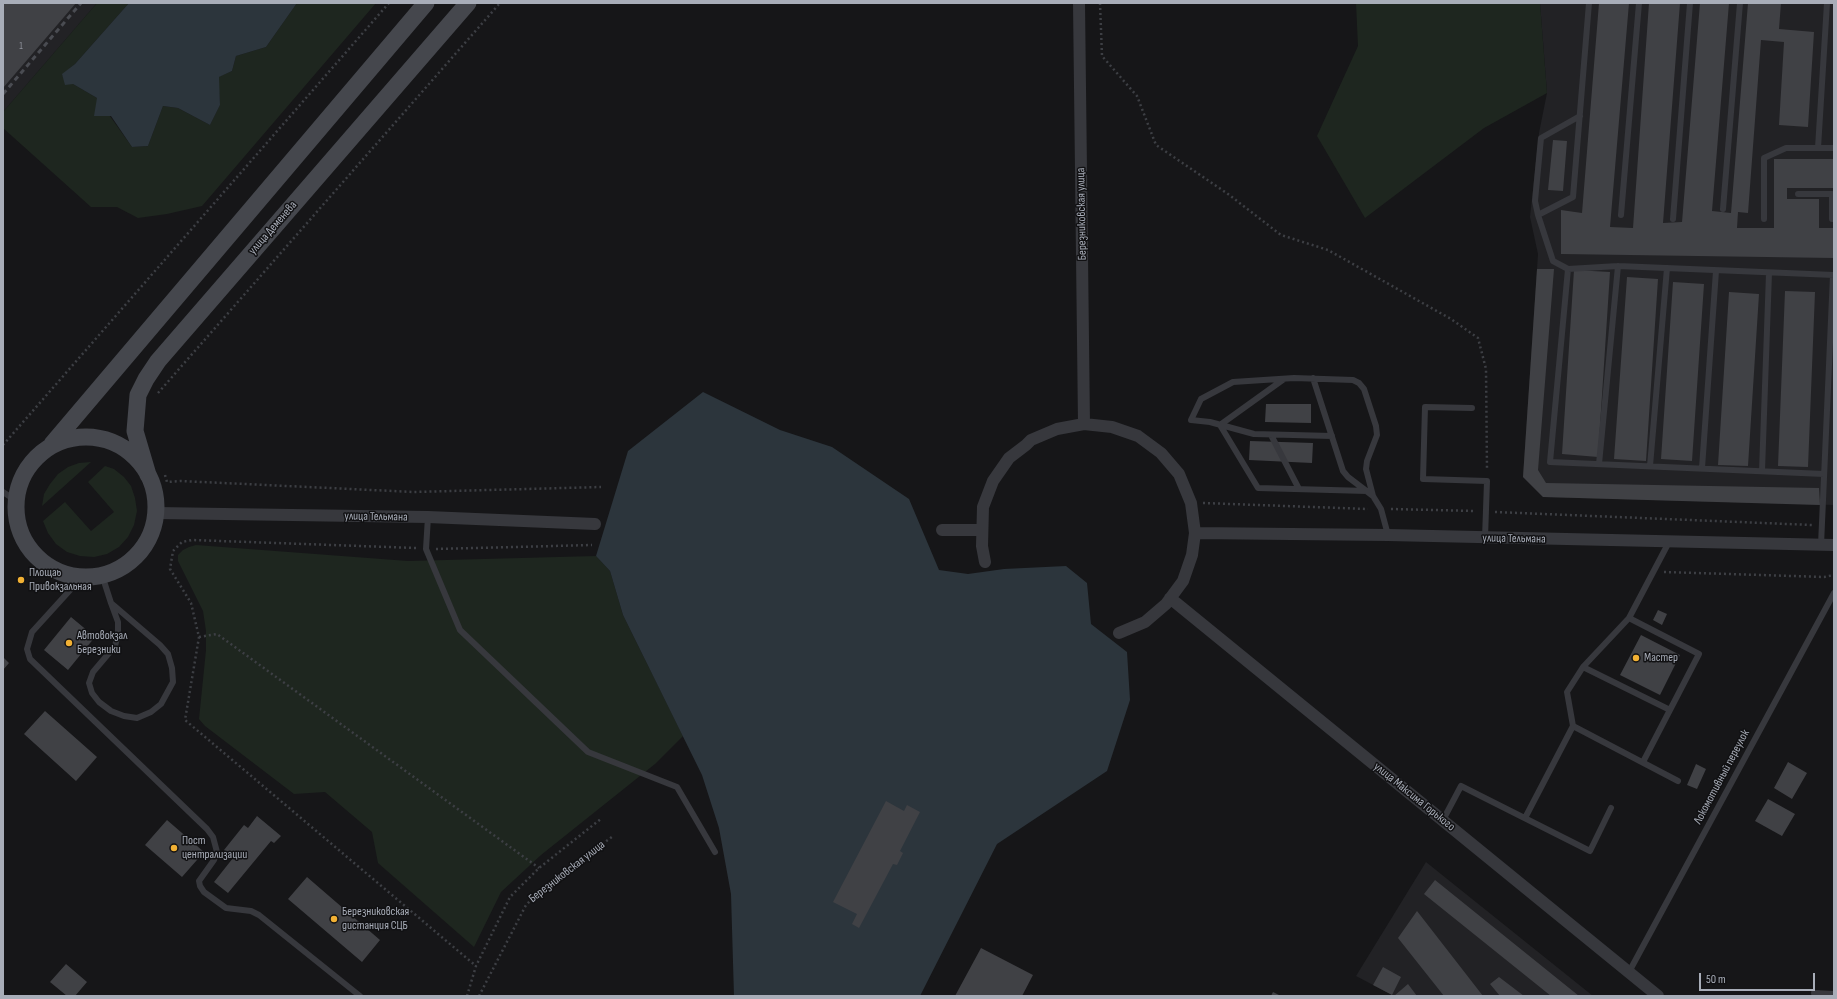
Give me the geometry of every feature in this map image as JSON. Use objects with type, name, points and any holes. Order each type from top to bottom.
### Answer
[{"type":"main road","points":[[52,444],[83,436],[101,438],[115,443],[128,451],[140,462],[155,471],[156,513],[154,525],[144,547],[126,564],[113,572],[102,575],[82,577],[61,573],[40,560],[25,543],[9,496],[18,485],[28,467],[39,454],[52,444],[426,3]]},
{"type":"main road","name":"улица Деменева","points":[[155,471],[136,432],[138,395],[146,379],[163,355],[468,3]]},
{"type":"street","name":"Березниковская улица","points":[[1079,3],[1084,424]]},
{"type":"street","points":[[985,562],[981,530],[983,507],[993,481],[1010,458],[1031,440],[1057,429],[1084,424],[1112,427],[1138,436],[1161,452],[1179,474],[1191,503],[1194,533],[1192,555],[1182,581],[1166,604],[1145,622],[1119,633]]},
{"type":"street","name":"улица Тельмана","points":[[156,513],[428,517],[595,524]]},
{"type":"street","points":[[942,530],[981,530]]},
{"type":"street","name":"улица Тельмана","points":[[1194,533],[1388,535],[1834,545]]},
{"type":"street","name":"улица Максима Горького","points":[[1170,598],[1658,996]]},
{"type":"lane","points":[[1538,215],[1573,197],[1589,3]]},
{"type":"lane","points":[[1621,215],[1639,3]]},
{"type":"lane","points":[[1673,219],[1690,3]]},
{"type":"lane","points":[[1723,208],[1740,3]]},
{"type":"lane","points":[[1818,148],[1827,3]]},
{"type":"lane","points":[[1580,116],[1541,138],[1535,201],[1553,261],[1568,269],[1618,266],[1834,275],[1821,545]]},
{"type":"lane","points":[[1764,219],[1764,158],[1786,148],[1834,148]]},
{"type":"lane","points":[[1798,194],[1832,194],[1832,219],[1834,219]]},
{"type":"lane","points":[[1599,464],[1618,266]]},
{"type":"lane","points":[[1650,466],[1667,268]]},
{"type":"lane","points":[[1568,269],[1550,462],[1824,474]]},
{"type":"lane","points":[[1702,468],[1716,271]]},
{"type":"lane","points":[[1762,471],[1769,273]]},
{"type":"lane","points":[[1313,378],[1343,471],[1348,477],[1373,496]]},
{"type":"lane","points":[[1332,436],[1254,434],[1220,425],[1191,420],[1201,399],[1233,382],[1313,378],[1353,380],[1359,382],[1364,389],[1376,426],[1377,435],[1367,461],[1366,469],[1373,496],[1381,509],[1388,535]]},
{"type":"lane","points":[[1220,425],[1285,379]]},
{"type":"lane","points":[[1472,408],[1425,407],[1423,479],[1487,481],[1485,538]]},
{"type":"lane","points":[[1220,425],[1258,488],[1367,491]]},
{"type":"lane","points":[[1271,435],[1299,489]]},
{"type":"lane","points":[[428,517],[426,549],[460,630],[588,752],[677,787],[715,852]]},
{"type":"lane","points":[[1526,818],[1573,726],[1567,692],[1583,667],[1629,618],[1669,542]]},
{"type":"lane","points":[[102,575],[110,603],[118,622],[118,634],[115,646],[92,672],[89,683],[92,693],[111,711],[124,716],[137,718],[151,712],[161,704],[173,682],[172,668],[168,654],[160,645],[110,603]]},
{"type":"lane","points":[[82,577],[32,632],[27,649],[30,659],[207,829],[213,837],[217,852],[214,860],[199,881],[204,892],[226,908],[251,911],[259,915],[360,996]]},
{"type":"lane","name":"Локомотивный переулок","points":[[1629,972],[1834,593]]},
{"type":"lane","points":[[1629,618],[1699,654],[1643,762]]},
{"type":"lane","points":[[1583,667],[1670,710]]},
{"type":"lane","points":[[1573,726],[1678,781]]},
{"type":"lane","points":[[1443,820],[1461,786],[1590,851],[1611,808]]},
{"type":"lane","points":[[1814,994],[1834,994]]},
{"type":"path","points":[[3,445],[388,3]]},
{"type":"path","points":[[155,396],[500,3]]},
{"type":"path","points":[[1100,3],[1102,56],[1137,96],[1156,145],[1228,194],[1281,235],[1328,250],[1451,319],[1478,338],[1486,369],[1487,481]]},
{"type":"path","points":[[155,471],[168,482],[181,481],[414,492],[601,487]]},
{"type":"path","points":[[1191,503],[1486,511],[1822,525]]},
{"type":"path","points":[[476,966],[185,720],[199,637],[191,603],[170,569],[172,551],[182,542],[192,540],[426,549],[592,545]]},
{"type":"path","points":[[1653,572],[1824,577],[1834,575]]},
{"type":"path","points":[[199,637],[217,634],[540,868]]},
{"type":"path","points":[[467,996],[476,966],[510,896],[540,868],[602,818]]},
{"type":"path","name":"Березниковская улица","points":[[479,996],[526,905],[613,836]]},
{"type":"shaded area","points":[[3,3],[97,3],[3,112]]},
{"type":"shaded area","points":[[97,3],[129,3],[75,64],[62,75],[73,84],[97,98],[132,147],[148,146],[163,106],[178,108],[210,125],[220,105],[218,77],[232,71],[236,56],[266,47],[297,3],[376,3],[202,206],[167,214],[138,218],[117,207],[91,207],[3,128],[3,112]]},
{"type":"shaded area","points":[[129,3],[297,3],[266,47],[236,56],[232,71],[219,77],[220,105],[210,125],[178,108],[163,106],[148,146],[132,147],[111,116],[94,116],[97,98],[73,84],[65,85],[62,74],[75,64]]},
{"type":"shaded area","points":[[1356,3],[1540,3],[1547,93],[1484,128],[1365,218],[1317,136],[1358,46]]},
{"type":"shaded area","points":[[1540,3],[1834,3],[1834,505],[1543,497],[1523,477],[1538,254],[1530,217],[1539,133],[1547,93]]},
{"type":"shaded area","points":[[703,392],[780,430],[832,447],[909,499],[939,570],[968,574],[1004,569],[1066,566],[1087,583],[1091,624],[1127,652],[1130,700],[1107,771],[997,844],[920,996],[734,996],[731,894],[719,828],[702,775],[623,615],[610,571],[596,556],[628,451]]},
{"type":"shaded area","points":[[91,462],[42,506],[44,494],[58,474],[68,467],[79,463]]},
{"type":"shaded area","points":[[105,466],[114,469],[124,477],[131,486],[137,511],[134,525],[128,537],[119,547],[107,554],[94,557],[80,556],[67,552],[56,544],[48,533],[43,521],[65,502],[91,531],[114,512],[88,482]]},
{"type":"shaded area","points":[[196,545],[408,561],[596,556],[610,571],[623,615],[683,736],[655,764],[541,855],[501,892],[474,947],[378,863],[372,832],[325,792],[294,794],[205,726],[199,719],[206,650],[206,631],[203,611],[178,561],[178,555],[183,550]]},
{"type":"shaded area","points":[[1426,862],[1593,996],[1394,996],[1356,976]]},
{"type":"building","points":[[3,3],[76,3],[3,88]]},
{"type":"building","points":[[1599,3],[1629,3],[1610,227],[1633,228],[1649,3],[1680,3],[1663,223],[1682,222],[1700,3],[1729,3],[1712,211],[1731,213],[1748,3],[1781,3],[1779,29],[1814,32],[1808,127],[1779,125],[1784,42],[1761,40],[1748,213],[1738,212],[1737,228],[1774,228],[1774,159],[1834,159],[1834,188],[1787,188],[1787,199],[1819,199],[1819,228],[1834,228],[1834,258],[1561,254],[1561,210],[1582,213]]},
{"type":"building","points":[[1553,140],[1567,141],[1563,191],[1548,190]]},
{"type":"building","points":[[1537,269],[1554,269],[1538,470],[1546,483],[1819,488],[1820,505],[1543,497],[1523,477]]},
{"type":"building","points":[[1574,270],[1610,272],[1598,457],[1562,454]]},
{"type":"building","points":[[1627,277],[1658,279],[1646,461],[1614,459]]},
{"type":"building","points":[[1673,282],[1704,284],[1692,461],[1661,459]]},
{"type":"building","points":[[1785,291],[1815,292],[1808,467],[1778,466]]},
{"type":"building","points":[[1729,292],[1759,294],[1748,466],[1718,465]]},
{"type":"building","points":[[1266,404],[1311,404],[1311,423],[1265,422]]},
{"type":"building","points":[[1250,441],[1313,443],[1312,463],[1249,460]]},
{"type":"building","points":[[1658,610],[1667,614],[1662,625],[1653,620]]},
{"type":"building","name":"Автовокзал Березники","points":[[71,617],[95,637],[68,670],[44,650]]},
{"type":"building","points":[[1641,635],[1680,655],[1660,695],[1620,675]]},
{"type":"building","points":[[3,657],[9,663],[3,670]]},
{"type":"building","points":[[45,711],[97,757],[76,781],[24,734]]},
{"type":"building","points":[[1788,762],[1807,773],[1792,799],[1774,788]]},
{"type":"building","points":[[1696,764],[1706,769],[1697,789],[1687,785]]},
{"type":"building","points":[[1768,799],[1795,814],[1782,836],[1755,821]]},
{"type":"building","points":[[886,801],[904,811],[907,805],[920,812],[900,851],[903,853],[897,865],[893,864],[859,928],[852,924],[857,914],[833,902]]},
{"type":"building","points":[[257,816],[281,836],[274,843],[271,841],[228,893],[214,882],[233,858],[224,850],[244,825],[248,828]]},
{"type":"building","name":"Пост централизации","points":[[167,820],[204,852],[182,877],[145,845]]},
{"type":"building","name":"Березниковская дистанция СЦБ","points":[[307,877],[380,940],[362,962],[288,899]]},
{"type":"building","points":[[1435,880],[1579,996],[1551,996],[1424,894]]},
{"type":"building","points":[[1417,911],[1483,996],[1444,996],[1398,938]]},
{"type":"building","points":[[981,948],[1033,975],[1022,996],[955,996]]},
{"type":"building","points":[[66,964],[87,982],[75,996],[67,996],[50,982]]},
{"type":"building","points":[[1383,967],[1401,977],[1392,995],[1373,985]]},
{"type":"building","points":[[1499,977],[1524,996],[1500,996],[1490,984]]},
{"type":"building","points":[[1408,984],[1417,996],[1394,996]]},
{"type":"building","points":[[1273,992],[1281,996],[1271,996]]},
{"type":"railway","points":[[3,94],[81,3]]},
{"type":"place","name":"Площаь Привокзальная","points":[[21,580]]},
{"type":"place","name":"Автовокзал Березники","points":[[69,643]]},
{"type":"place","name":"Мастер","points":[[1636,658]]},
{"type":"place","name":"Пост централизации","points":[[174,848]]},
{"type":"place","name":"Березниковская дистанция СЦБ","points":[[334,919]]}]
